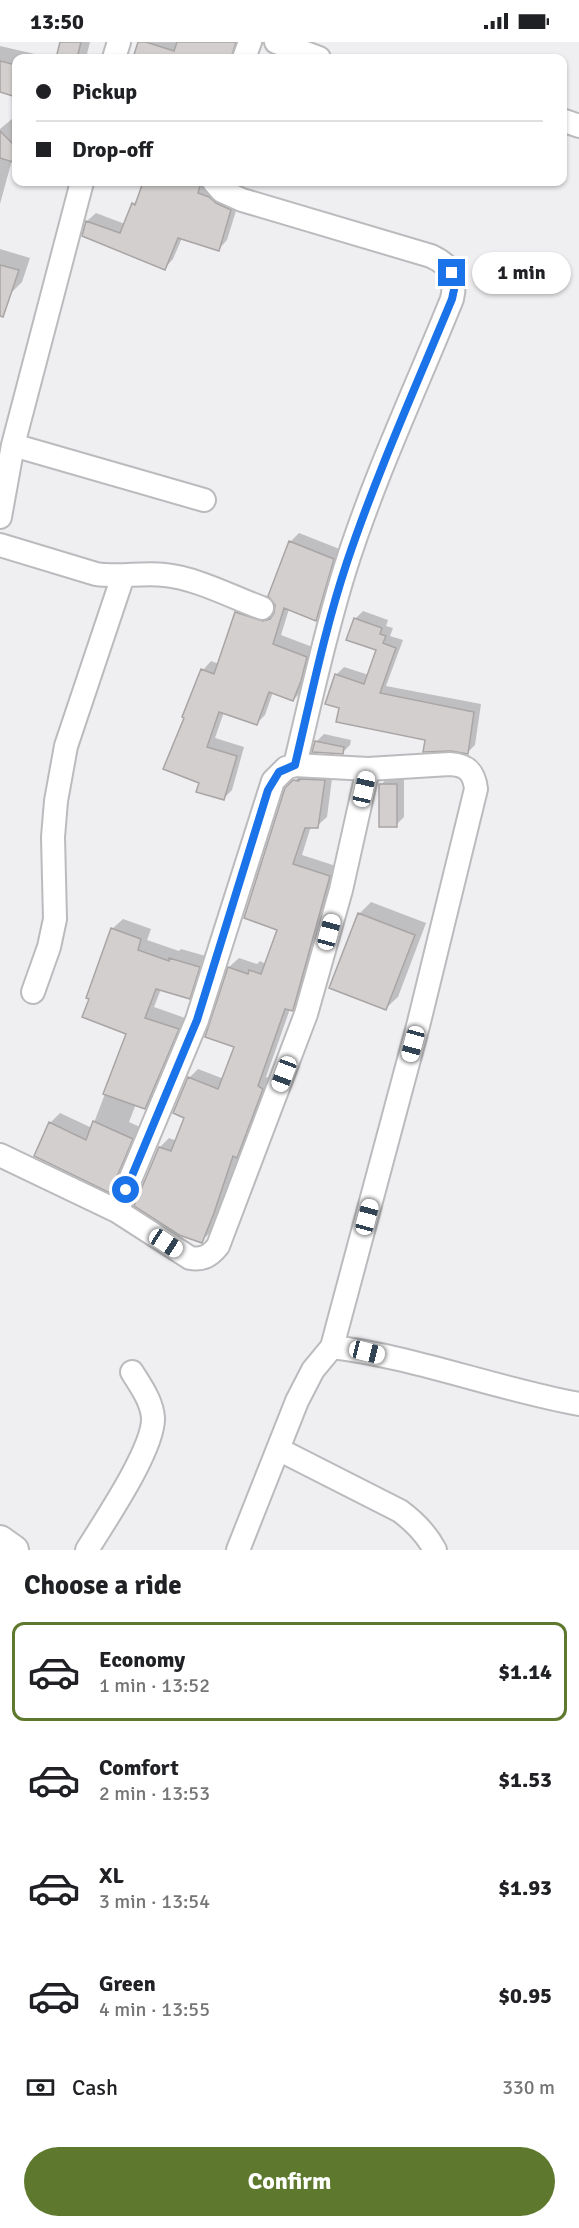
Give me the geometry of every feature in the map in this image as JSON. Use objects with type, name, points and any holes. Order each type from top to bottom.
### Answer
[{"type":"street","points":[[276,42],[309,54]]},
{"type":"street","points":[[0,517],[13,445],[81,186]]},
{"type":"street","points":[[218,186],[222,191],[242,200],[431,256],[444,262],[452,273],[455,285],[452,299],[368,500],[346,565],[329,621],[295,765]]},
{"type":"street","points":[[13,445],[204,500]]},
{"type":"street","points":[[0,545],[82,571],[110,577],[151,574],[182,578],[261,608]]},
{"type":"street","points":[[33,992],[56,919],[53,837],[60,773],[66,746],[123,576]]},
{"type":"street","points":[[117,1211],[197,1020],[268,790],[279,772],[295,765],[368,769],[450,764],[461,765],[470,771],[475,778],[476,789],[419,1022],[332,1347],[313,1370],[297,1401],[238,1550]]},
{"type":"street","points":[[0,1155],[117,1211],[190,1258],[206,1257],[218,1246],[306,1014],[341,890],[368,769]]},
{"type":"street","points":[[332,1347],[367,1352],[579,1404]]},
{"type":"street","points":[[87,1550],[127,1486],[149,1437],[153,1418],[147,1396],[132,1372]]},
{"type":"street","points":[[278,1449],[399,1511],[415,1522],[435,1550]]},
{"type":"street","points":[[0,1540],[14,1550]]},
{"type":"building","points":[[60,42],[81,42],[78,54],[57,54]]},
{"type":"building","points":[[138,42],[146,42],[174,51],[177,42],[236,42],[232,54],[134,54]]},
{"type":"building","points":[[0,61],[12,64],[12,96],[0,92]]},
{"type":"building","points":[[0,131],[12,143],[12,162],[0,158]]},
{"type":"building","points":[[142,186],[200,186],[198,193],[231,210],[219,251],[178,238],[165,270],[82,236],[86,221],[120,233],[132,203],[135,205]]},
{"type":"building","points":[[0,265],[19,270],[3,317],[0,316]]},
{"type":"building","points":[[289,541],[334,559],[316,621],[284,608],[273,644],[307,657],[301,681],[293,701],[269,692],[257,725],[219,712],[207,747],[237,756],[224,800],[196,792],[199,783],[163,769],[184,718],[182,717],[201,669],[214,674],[235,612],[263,621],[270,619],[274,613],[275,605],[268,596]]},
{"type":"building","points":[[354,618],[382,628],[380,634],[386,636],[383,643],[396,648],[380,693],[474,712],[468,754],[451,751],[423,752],[425,740],[336,722],[339,708],[325,704],[335,674],[364,684],[376,650],[346,640]]},
{"type":"building","points":[[315,741],[344,747],[343,754],[312,752]]},
{"type":"building","points":[[299,779],[325,780],[318,828],[305,828],[293,864],[330,876],[293,1011],[285,1009],[258,1086],[263,1089],[237,1158],[233,1156],[202,1243],[179,1235],[134,1206],[159,1147],[171,1151],[184,1118],[173,1113],[188,1077],[218,1089],[234,1047],[205,1037],[228,967],[248,974],[249,970],[261,974],[277,930],[244,918],[285,788],[293,780],[299,781]]},
{"type":"building","points":[[379,784],[397,784],[397,827],[379,827]]},
{"type":"building","points":[[358,913],[415,935],[386,1010],[329,988]]},
{"type":"building","points":[[111,928],[141,939],[138,950],[169,961],[169,958],[200,967],[190,999],[156,989],[145,1018],[179,1029],[145,1109],[103,1094],[126,1034],[82,1017],[89,999],[86,998]]},
{"type":"building","points":[[93,1121],[133,1139],[110,1193],[34,1156],[49,1122],[86,1140]]},
{"type":"route","points":[[126,1190],[197,1020],[268,790],[279,772],[295,765],[329,621],[346,565],[368,500],[452,299],[455,285],[452,273]]}]
